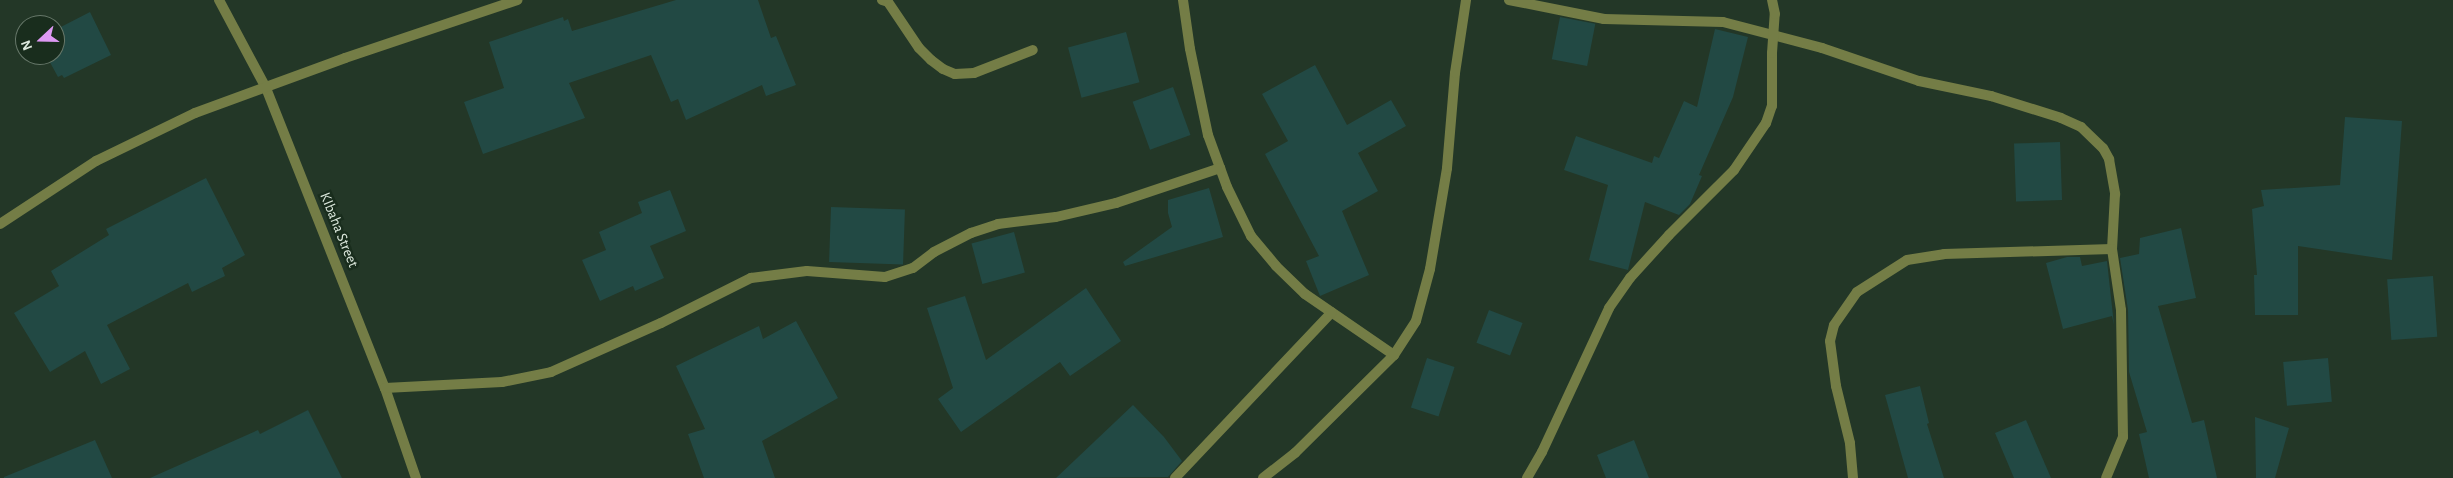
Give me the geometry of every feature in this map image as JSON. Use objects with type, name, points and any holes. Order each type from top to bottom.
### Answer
[{"type":"street","name":"KIbaha Street","points":[[219,0],[266,88],[385,388],[416,478]]},
{"type":"street","points":[[0,224],[96,161],[195,113],[346,58],[517,0]]},
{"type":"street","points":[[882,0],[888,2],[919,48],[943,69],[955,74],[974,73],[1033,50]]},
{"type":"street","points":[[1183,0],[1190,49],[1208,134],[1226,187],[1251,236],[1276,266],[1305,294],[1394,354]]},
{"type":"street","points":[[1262,478],[1295,453],[1394,354],[1416,321],[1430,269],[1447,168],[1455,73],[1466,0]]},
{"type":"street","points":[[1509,0],[1604,19],[1723,22],[1822,48],[1919,81],[1991,96],[2060,118],[2081,127],[2103,148],[2109,158],[2116,194],[2112,249],[2121,310],[2123,437],[2106,478]]},
{"type":"street","points":[[1527,478],[1609,308],[1630,278],[1734,170],[1766,123],[1772,106],[1775,14],[1772,0]]},
{"type":"street","points":[[385,388],[502,382],[551,372],[661,324],[751,278],[807,272],[885,277],[913,268],[934,252],[971,233],[998,224],[1056,217],[1116,203],[1220,168]]},
{"type":"street","points":[[1853,478],[1850,443],[1836,386],[1830,342],[1834,325],[1857,292],[1907,260],[1944,254],[2112,249]]},
{"type":"street","points":[[1175,478],[1332,312]]},
{"type":"building","points":[[676,0],[758,0],[771,38],[776,36],[796,85],[766,96],[762,85],[686,120],[678,99],[671,102],[651,55],[569,83],[585,118],[483,154],[464,102],[504,88],[489,42],[563,17],[564,21],[568,19],[572,31]]},
{"type":"building","points":[[90,12],[111,55],[64,78],[62,75],[58,77],[51,65],[65,65],[65,25]]},
{"type":"building","points":[[1560,17],[1595,24],[1587,66],[1552,59]]},
{"type":"building","points":[[1715,29],[1748,37],[1733,97],[1699,175],[1702,176],[1690,204],[1679,215],[1645,202],[1628,270],[1589,260],[1608,185],[1564,170],[1576,136],[1652,163],[1654,156],[1659,158],[1684,101],[1697,107]]},
{"type":"building","points":[[1126,32],[1139,82],[1082,98],[1068,48]]},
{"type":"building","points":[[1315,65],[1347,125],[1391,100],[1406,126],[1358,153],[1378,191],[1342,211],[1369,275],[1320,296],[1306,261],[1319,256],[1265,154],[1288,141],[1262,94]]},
{"type":"building","points":[[1173,87],[1190,135],[1150,150],[1133,102]]},
{"type":"building","points":[[2345,117],[2402,121],[2392,260],[2298,246],[2298,315],[2255,315],[2254,275],[2257,275],[2252,209],[2264,206],[2261,190],[2340,185]]},
{"type":"building","points":[[2060,142],[2062,200],[2016,202],[2014,144]]},
{"type":"building","points":[[206,178],[245,255],[222,268],[225,276],[192,292],[188,283],[107,325],[130,369],[101,384],[85,351],[50,372],[14,313],[59,286],[51,271],[109,235],[106,229]]},
{"type":"building","points":[[1209,188],[1223,237],[1125,266],[1123,262],[1172,227],[1168,213],[1168,200]]},
{"type":"building","points":[[670,190],[686,231],[650,246],[664,278],[635,291],[633,286],[600,301],[582,260],[606,250],[599,232],[642,213],[638,202]]},
{"type":"building","points":[[831,207],[905,210],[903,265],[829,262]]},
{"type":"building","points":[[2181,228],[2196,298],[2158,306],[2192,423],[2204,420],[2217,478],[2149,478],[2139,434],[2147,432],[2129,372],[2128,310],[2120,258],[2139,254],[2140,238]]},
{"type":"building","points":[[1014,232],[1025,273],[982,284],[971,243]]},
{"type":"building","points":[[2067,257],[2080,257],[2082,266],[2107,261],[2114,325],[2112,316],[2063,329],[2046,263]]},
{"type":"building","points":[[2433,276],[2437,337],[2391,340],[2387,279]]},
{"type":"building","points":[[1086,288],[1121,341],[1070,376],[1060,362],[961,432],[938,399],[953,388],[927,308],[965,296],[986,360]]},
{"type":"building","points":[[1489,310],[1523,323],[1510,356],[1476,343]]},
{"type":"building","points":[[796,321],[838,398],[762,441],[775,478],[704,478],[688,434],[705,429],[676,366],[759,326],[763,339]]},
{"type":"building","points":[[1427,358],[1455,367],[1439,416],[1411,407]]},
{"type":"building","points":[[2328,358],[2332,402],[2287,406],[2283,362]]},
{"type":"building","points":[[1920,386],[1929,423],[1927,424],[1944,478],[1908,478],[1885,395]]},
{"type":"building","points":[[1133,405],[1164,437],[1182,461],[1168,477],[1056,478]]},
{"type":"building","points":[[308,410],[342,478],[150,478],[258,430],[260,434]]},
{"type":"building","points":[[2255,417],[2289,428],[2275,478],[2256,478]]},
{"type":"building","points":[[2026,420],[2051,478],[2014,478],[1995,433]]},
{"type":"building","points":[[95,440],[112,478],[4,478],[4,477]]},
{"type":"building","points":[[1634,440],[1649,478],[1606,478],[1597,455]]}]
